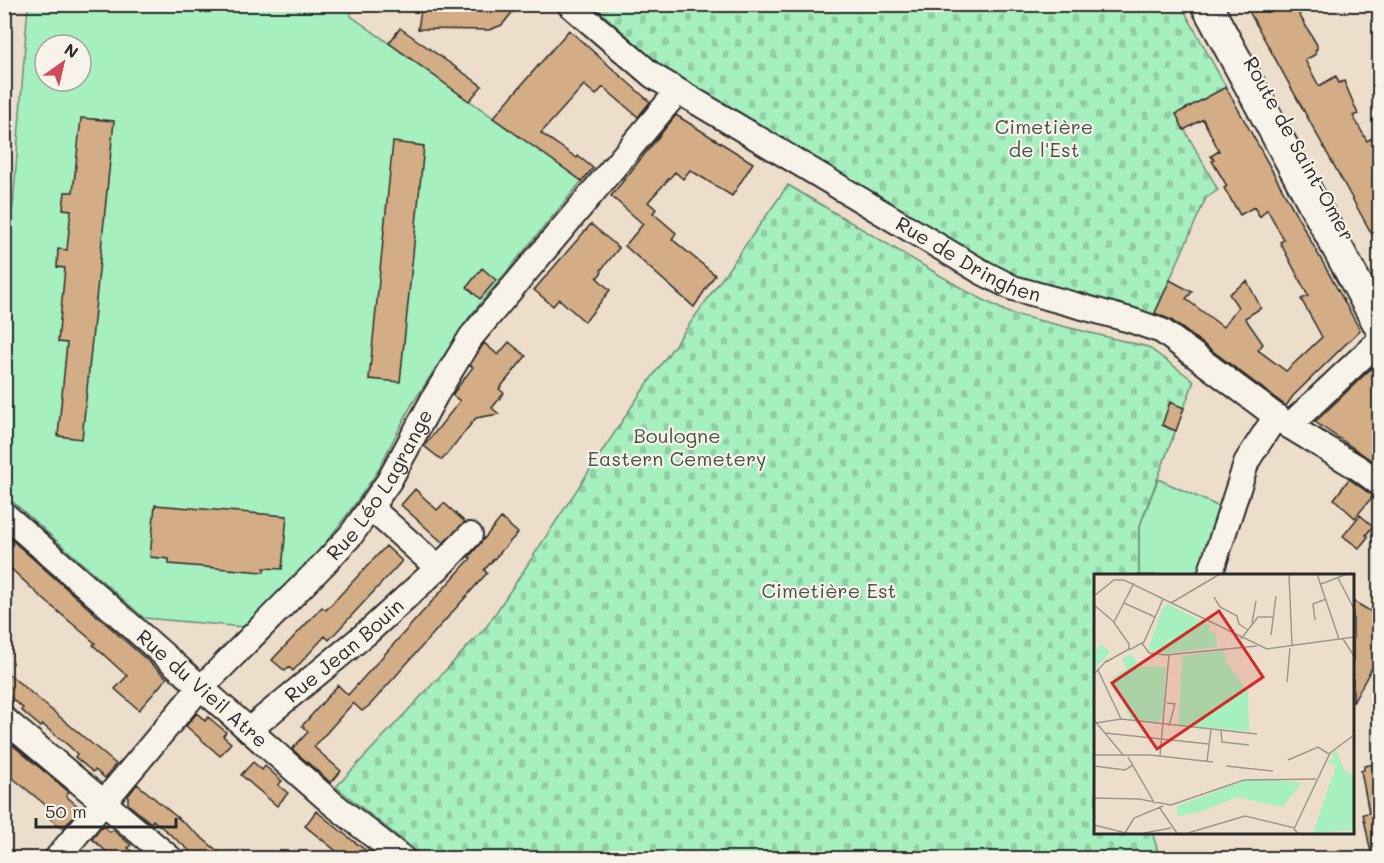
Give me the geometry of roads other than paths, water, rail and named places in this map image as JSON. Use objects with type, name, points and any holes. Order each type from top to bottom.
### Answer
[{"type":"main road","points":[[1206,4],[1380,327]]},
{"type":"main road","name":"Route de Saint-Omer","points":[[1219,4],[1380,294]]},
{"type":"street","name":"Rue de Dringhen","points":[[569,4],[645,69],[678,91],[980,271],[1013,288],[1162,331],[1283,421],[1380,484]]},
{"type":"street","name":"Rue Léo Lagrange","points":[[57,858],[201,687],[334,554],[371,508],[392,475],[441,385],[479,326],[678,91]]},
{"type":"street","points":[[1210,574],[1247,461],[1283,421],[1380,340]]},
{"type":"street","points":[[371,508],[438,568]]},
{"type":"street","name":"Rue du Vieil Atre","points":[[4,514],[333,804],[402,858]]},
{"type":"street","name":"Rue Jean Bouin","points":[[249,730],[368,632],[470,536]]},
{"type":"street","points":[[4,718],[170,858]]},
{"type":"park label","name":"Cimetière de l'Est","points":[[1044,138]]},
{"type":"park label","name":"Boulogne Eastern Cemetery","points":[[677,448]]},
{"type":"park label","name":"Cimetière Est","points":[[829,591]]}]
